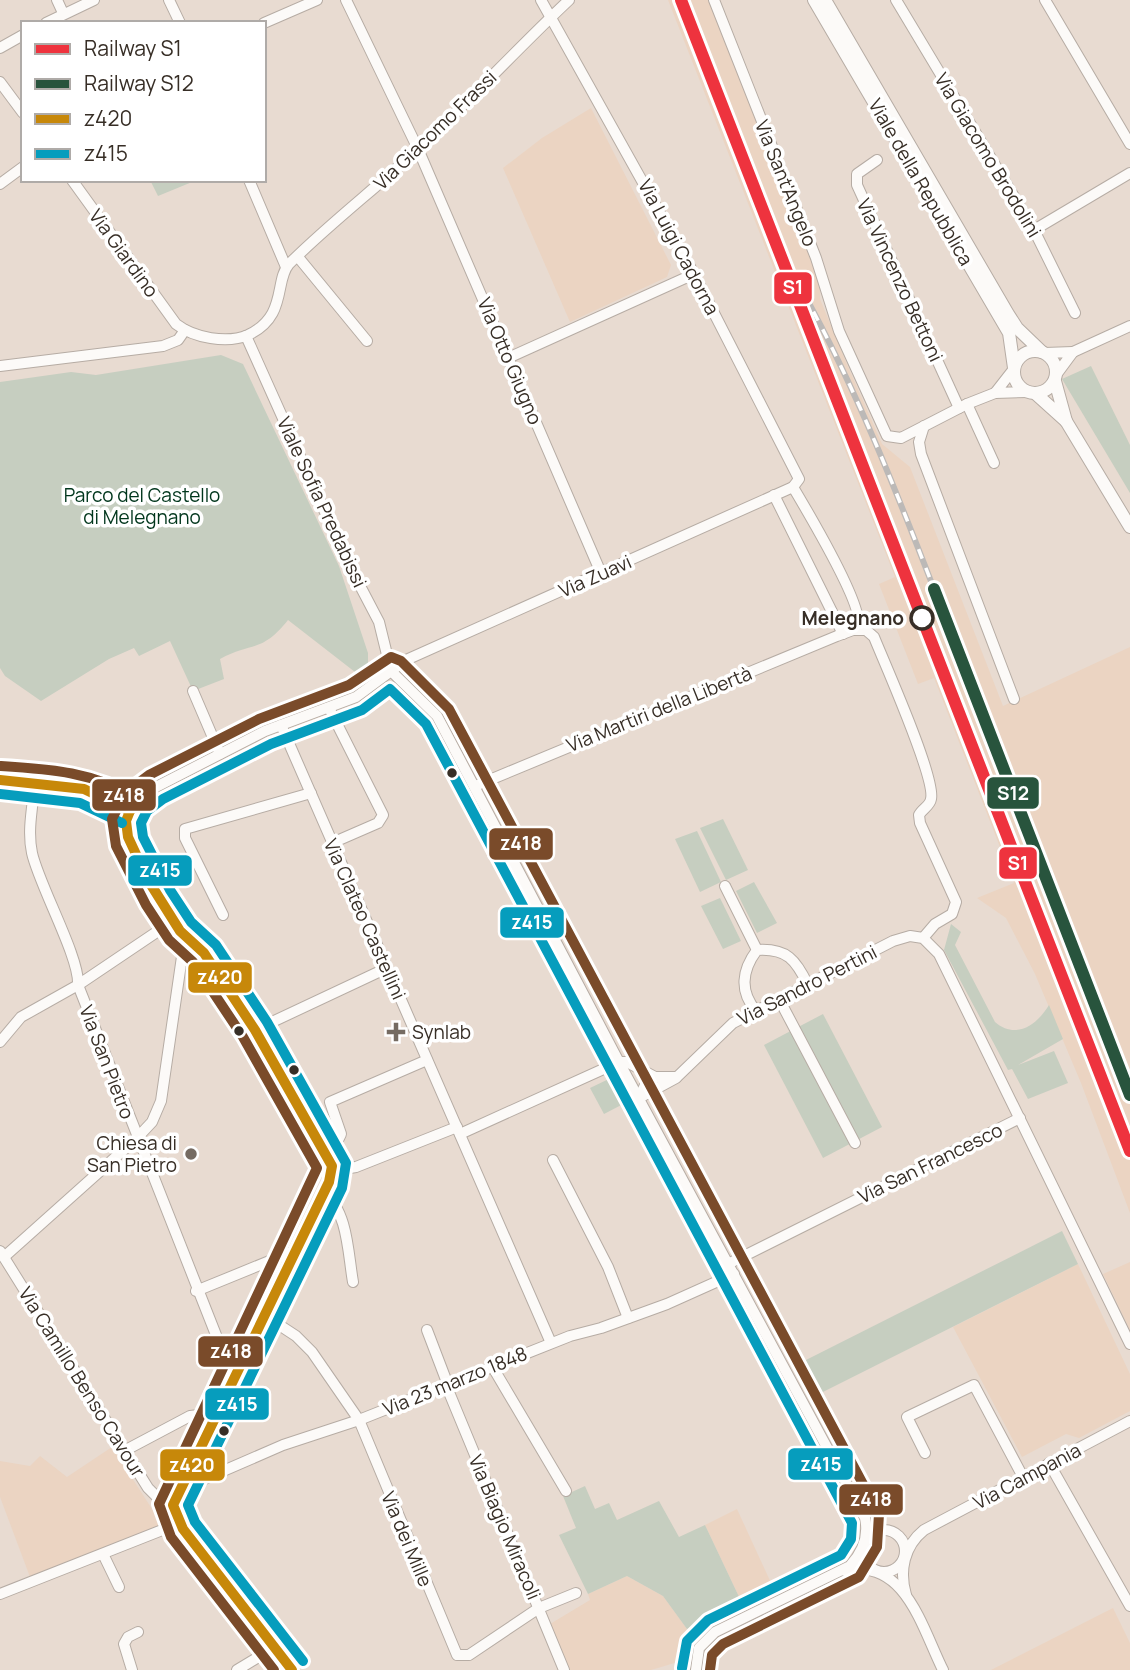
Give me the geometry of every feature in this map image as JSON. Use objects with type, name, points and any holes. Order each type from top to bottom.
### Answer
[{"type":"street","points":[[57,0],[63,13]]},
{"type":"street","points":[[49,21],[94,0]]},
{"type":"street","points":[[169,0],[179,21]]},
{"type":"street","points":[[266,22],[317,0]]},
{"type":"street","name":"Via Otto Giugno","points":[[346,0],[418,149],[601,573]]},
{"type":"street","name":"Via Luigi Cadorna","points":[[541,0],[694,274],[796,472],[796,484],[859,616],[856,627],[843,634]]},
{"type":"street","name":"Via Giacomo Frassi","points":[[286,267],[418,149],[569,0]]},
{"type":"street","name":"Via Sant'Angelo","points":[[714,0],[816,258],[839,331],[886,434],[893,439],[920,428]]},
{"type":"street","name":"Viale della Repubblica","points":[[814,0],[1009,333],[1018,386],[1032,393],[1066,421]]},
{"type":"street","name":"Viale della Repubblica","points":[[825,0],[1013,321],[1054,362],[1066,421],[1130,527]]},
{"type":"street","name":"Via Giacomo Brodolini","points":[[896,0],[1034,230],[1075,313]]},
{"type":"street","points":[[1045,0],[1130,144]]},
{"type":"street","points":[[0,48],[21,36]]},
{"type":"street","points":[[0,82],[21,110]]},
{"type":"street","name":"Via Vincenzo Bettoni","points":[[877,160],[860,171],[857,185],[963,406],[994,463]]},
{"type":"street","points":[[0,184],[21,168]]},
{"type":"street","points":[[1034,230],[1130,173]]},
{"type":"street","name":"Via Giardino","points":[[73,182],[181,327]]},
{"type":"street","points":[[0,366],[163,345],[178,340],[181,327],[210,337],[246,336],[268,318],[276,306],[286,267],[250,182]]},
{"type":"street","points":[[298,257],[368,341]]},
{"type":"street","points":[[508,358],[694,274]]},
{"type":"street","points":[[995,393],[1024,354],[1073,352],[1130,326]]},
{"type":"street","name":"Viale Sofia Predabissi","points":[[246,336],[346,559],[379,622],[391,671]]},
{"type":"street","points":[[1014,699],[920,454],[920,428],[995,393],[1045,391],[1073,352]]},
{"type":"street","name":"Via Zuavi","points":[[130,811],[141,797],[156,787],[220,754],[281,725],[362,694],[406,660],[796,484]]},
{"type":"street","points":[[774,495],[843,634],[861,629],[873,635],[908,719],[932,792],[930,803],[919,815],[920,823],[955,899],[956,909],[950,916],[935,923],[923,938],[939,954],[1020,1118]]},
{"type":"street","name":"Via Martiri della Libertà","points":[[475,786],[843,634]]},
{"type":"street","points":[[391,671],[434,712],[475,786],[619,1062],[863,1515],[867,1528],[864,1546],[866,1562],[895,1581],[906,1595],[943,1670]]},
{"type":"street","points":[[193,691],[220,754]]},
{"type":"street","points":[[329,708],[383,815],[377,824],[332,843]]},
{"type":"street","name":"Via Clateo Castellini","points":[[281,725],[551,1343]]},
{"type":"street","points":[[0,780],[90,789],[111,798],[130,811],[126,825],[129,841],[173,921],[204,953],[255,1030],[329,1159],[332,1171],[324,1193],[177,1490],[173,1504],[180,1523],[292,1670]]},
{"type":"street","name":"Via San Pietro","points":[[35,782],[30,831],[32,853],[73,964],[78,985],[196,1291],[233,1378]]},
{"type":"street","points":[[223,915],[185,838],[185,830],[311,793]]},
{"type":"street","points":[[725,886],[757,950]]},
{"type":"street","points":[[0,1042],[20,1017],[78,985],[173,921]]},
{"type":"street","points":[[2,1254],[137,1138],[155,1118],[162,1096],[185,936]]},
{"type":"street","name":"Via Sandro Pertini","points":[[639,1098],[677,1077],[721,1032],[756,1011],[896,940],[910,936],[923,938]]},
{"type":"street","points":[[757,950],[783,951],[797,964],[808,985]]},
{"type":"street","points":[[756,1011],[745,990],[743,978],[746,965],[757,950]]},
{"type":"street","points":[[255,1030],[387,968]]},
{"type":"street","points":[[779,999],[855,1143]]},
{"type":"street","points":[[329,1159],[341,1134],[330,1102],[427,1060]]},
{"type":"street","points":[[332,1171],[356,1167],[458,1131],[619,1062],[627,1062],[655,1077]]},
{"type":"street","points":[[639,1098],[647,1081],[655,1077],[677,1077]]},
{"type":"street","name":"Via San Francesco","points":[[731,1269],[1020,1118],[1130,1344]]},
{"type":"street","points":[[553,1160],[608,1267],[628,1318]]},
{"type":"street","points":[[324,1193],[334,1203],[341,1221],[353,1282]]},
{"type":"street","points":[[196,1291],[294,1251]]},
{"type":"street","name":"Via Camillo Benso Cavour","points":[[2,1254],[154,1495],[173,1504]]},
{"type":"street","name":"Via 23 marzo 1848","points":[[177,1490],[283,1445],[359,1420],[551,1343],[628,1318],[731,1269]]},
{"type":"street","name":"Via dei Mille","points":[[264,1315],[296,1336],[312,1352],[359,1420],[453,1649],[459,1656],[469,1655],[539,1608]]},
{"type":"street","name":"Via Biagio Miracoli","points":[[427,1330],[564,1670]]},
{"type":"street","points":[[492,1366],[566,1491]]},
{"type":"street","points":[[925,1453],[907,1417],[974,1385],[1023,1477]]},
{"type":"street","points":[[124,1451],[190,1416],[216,1413]]},
{"type":"street","name":"Via Campania","points":[[905,1556],[924,1531],[1130,1421]]},
{"type":"street","points":[[1049,1464],[1130,1605]]},
{"type":"street","points":[[863,1515],[902,1539],[906,1595]]},
{"type":"street","points":[[0,1594],[180,1523]]},
{"type":"street","points":[[696,1670],[699,1648],[715,1632],[842,1571],[856,1559],[874,1533],[890,1531]]},
{"type":"street","name":"Via Campania","points":[[890,1531],[924,1531]]},
{"type":"street","points":[[103,1554],[119,1587]]},
{"type":"street","points":[[842,1571],[895,1570],[905,1556]]},
{"type":"street","points":[[539,1608],[576,1593]]},
{"type":"street","points":[[132,1670],[124,1644],[128,1637],[138,1632]]},
{"type":"street","points":[[236,1670],[275,1647]]},
{"type":"shaded area","points":[[668,0],[709,0],[820,281],[820,299],[846,362],[882,444],[910,467],[1003,706],[1130,647],[1130,1213],[1081,1083],[1035,974],[1006,918],[977,898],[1014,883],[934,678],[918,684],[879,584],[895,577]]},
{"type":"shaded area","points":[[591,108],[671,265],[667,277],[570,322],[503,168],[542,138]]},
{"type":"shaded area","points":[[1130,1262],[1130,1330],[1103,1274]]},
{"type":"shaded area","points":[[1078,1264],[1130,1374],[1130,1411],[1079,1438],[1066,1434],[1022,1457],[953,1327]]},
{"type":"shaded area","points":[[112,1447],[163,1526],[30,1577],[0,1497],[0,1461],[30,1466],[40,1456],[67,1477]]},
{"type":"shaded area","points":[[737,1509],[772,1585],[741,1601],[705,1525]]},
{"type":"shaded area","points":[[627,1576],[663,1596],[687,1629],[679,1648],[678,1662],[651,1670],[569,1670],[550,1624],[590,1600],[588,1594]]},
{"type":"shaded area","points":[[1113,1608],[1130,1643],[1130,1670],[991,1670]]},
{"type":"green space","points":[[151,182],[192,182],[158,196]]},
{"type":"green space","name":"Parco del Castello di Melegnano","points":[[221,355],[243,364],[339,566],[368,653],[368,669],[364,679],[288,620],[271,638],[220,659],[224,679],[193,691],[170,641],[139,656],[134,648],[109,659],[41,701],[5,676],[0,668],[0,382],[71,372],[96,375]]},
{"type":"green space","points":[[1091,366],[1130,445],[1130,493],[1062,379]]},
{"type":"green space","points":[[723,819],[748,870],[726,880],[700,828]]},
{"type":"green space","points":[[697,831],[721,882],[700,892],[675,839]]},
{"type":"green space","points":[[754,882],[777,923],[757,933],[736,891]]},
{"type":"green space","points":[[720,898],[741,941],[723,949],[701,906]]},
{"type":"green space","points":[[951,924],[961,932],[955,945],[995,1022],[1011,1030],[1025,1028],[1038,1019],[1049,1005],[1063,1039],[1018,1065],[1054,1051],[1068,1083],[1028,1099],[1012,1069],[1008,1070],[944,950]]},
{"type":"green space","points":[[823,1014],[882,1127],[823,1158],[764,1045]]},
{"type":"green space","points":[[615,1076],[629,1101],[604,1114],[590,1088]]},
{"type":"green space","points":[[1062,1231],[1078,1264],[817,1395],[800,1363]]},
{"type":"green space","points":[[585,1486],[595,1509],[609,1503],[617,1520],[659,1501],[679,1537],[705,1525],[741,1601],[687,1629],[663,1596],[627,1576],[588,1594],[559,1535],[576,1528],[563,1496]]},
{"type":"railway","points":[[804,294],[858,402],[934,589]]},
{"type":"rail line","name":"S1","points":[[681,0],[1130,1151]]},
{"type":"rail line","name":"S12","points":[[934,589],[1130,1095]]},
{"type":"transit line","name":"z418","points":[[274,1670],[171,1537],[159,1504],[317,1168],[243,1037],[193,962],[169,940],[146,905],[116,846],[112,819],[125,793],[149,775],[259,719],[349,685],[391,657],[401,661],[449,709],[879,1514],[877,1547],[859,1577],[723,1644],[712,1655],[710,1670]]},
{"type":"transit line","name":"z415","points":[[303,1661],[195,1522],[188,1505],[342,1188],[346,1163],[267,1022],[216,945],[191,922],[170,890],[143,837],[141,823],[147,811],[163,799],[271,744],[362,710],[390,689],[426,724],[852,1523],[851,1539],[841,1555],[708,1620],[687,1641],[682,1668]]},
{"type":"transit line","name":"z418","points":[[1,766],[89,777],[138,799]]},
{"type":"transit line","name":"z420","points":[[0,780],[84,789],[130,811]]},
{"type":"transit line","name":"z415","points":[[0,794],[80,803],[122,823]]},
{"type":"transit line","name":"z420","points":[[130,811],[126,821],[128,837],[148,880],[180,931],[204,953],[255,1030],[332,1166],[329,1182],[173,1505],[183,1529],[292,1670]]},
{"type":"place","name":"Melegnano","points":[[922,618]]},
{"type":"place","name":"Synlab","points":[[396,1032]]},
{"type":"place","name":"Chiesa di San Pietro","points":[[191,1154]]}]
